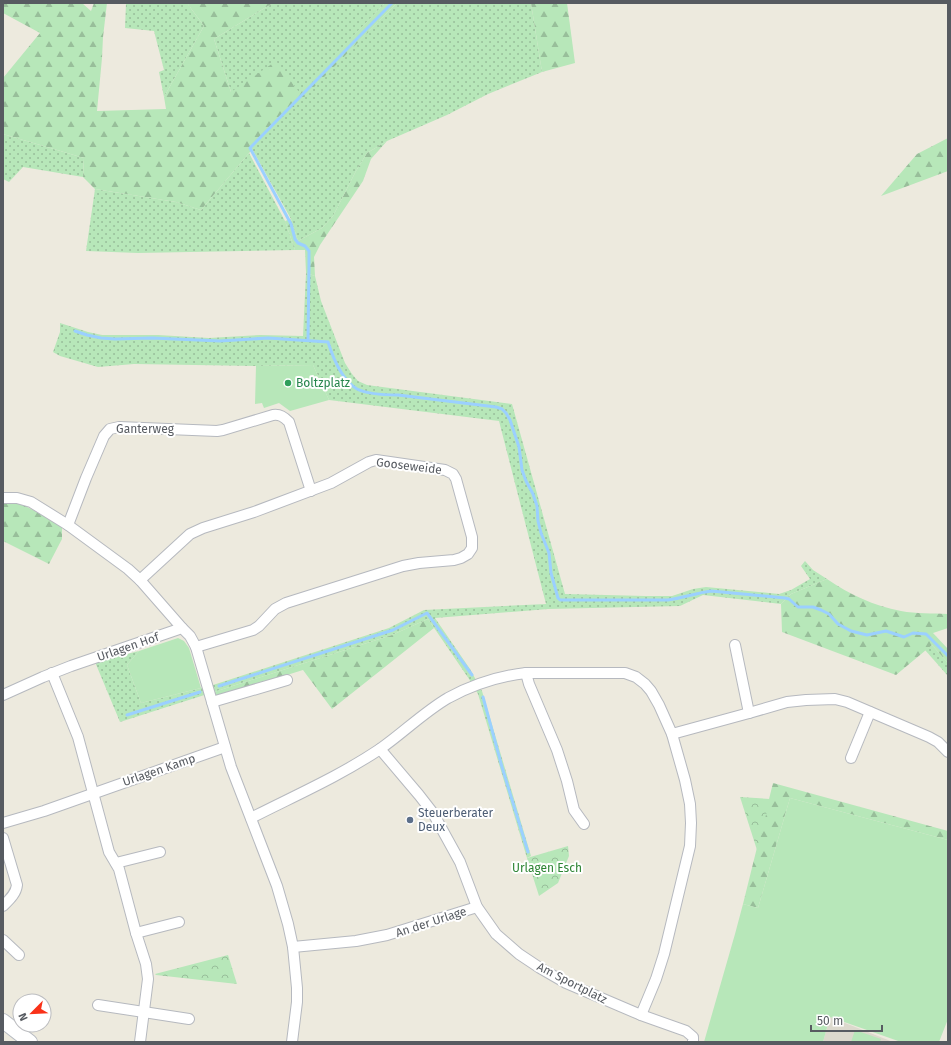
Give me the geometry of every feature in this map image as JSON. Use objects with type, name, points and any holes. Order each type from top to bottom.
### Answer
[{"type":"street","name":"Ganterweg","points":[[68,526],[104,436],[110,429],[119,427],[217,431],[278,414],[290,422],[311,491]]},
{"type":"street","name":"Gooseweide","points":[[140,580],[190,534],[203,528],[254,512],[332,483],[369,462],[376,460],[446,470],[453,474],[456,479],[472,537],[472,548],[468,554],[454,560],[403,566],[286,603],[275,609],[259,626],[253,630],[196,647]]},
{"type":"street","points":[[3,498],[17,498],[31,502],[68,526],[122,565],[140,580],[190,636],[196,647],[231,767],[282,899],[293,947],[297,995],[292,1042]]},
{"type":"street","name":"Urlagen Hof","points":[[3,695],[52,673],[182,628]]},
{"type":"street","points":[[735,645],[749,713]]},
{"type":"street","points":[[52,673],[78,737],[109,852],[119,869],[148,972],[140,1042]]},
{"type":"street","points":[[526,673],[529,684],[557,750],[574,810],[584,824]]},
{"type":"street","points":[[251,818],[335,775],[380,749],[421,716],[448,698],[478,684],[511,675],[526,673],[625,673],[636,677],[651,691],[672,734],[685,780],[690,804],[691,824],[690,846],[664,954],[656,979],[641,1015]]},
{"type":"street","points":[[212,702],[288,680]]},
{"type":"street","points":[[672,734],[787,702],[835,699],[847,702],[938,742],[948,752]]},
{"type":"street","points":[[851,758],[870,712]]},
{"type":"street","name":"Urlagen Kamp","points":[[3,823],[94,794],[225,747]]},
{"type":"street","name":"An der Urlage","points":[[293,947],[356,941],[387,935],[477,906],[460,862],[433,813],[420,795],[380,749]]},
{"type":"street","points":[[3,838],[17,885],[14,894],[3,906]]},
{"type":"street","points":[[116,864],[160,852]]},
{"type":"street","name":"Am Sportplatz","points":[[477,906],[496,934],[519,954],[540,968],[566,982],[641,1015],[686,1031],[693,1037],[693,1042]]},
{"type":"street","points":[[136,933],[179,922]]},
{"type":"street","points":[[3,940],[19,955]]},
{"type":"street","points":[[98,1005],[189,1019]]},
{"type":"street","points":[[3,1021],[30,1042]]},
{"type":"shaded area","points":[[830,1017],[893,1042],[823,1042]]},
{"type":"green space","points":[[3,3],[82,3],[91,11],[94,3],[107,3],[97,111],[166,109],[164,97],[204,26],[187,3],[273,3],[214,39],[231,92],[276,61],[299,92],[385,3],[397,3],[249,153],[201,210],[176,202],[95,189],[83,177],[84,158],[3,134],[3,78],[40,33],[3,13]]},
{"type":"green space","points":[[126,3],[187,3],[204,26],[164,97],[159,72],[164,70],[154,31],[125,28]]},
{"type":"green space","points":[[273,3],[385,3],[299,93],[231,92],[214,39]]},
{"type":"green space","points":[[397,3],[531,3],[542,72],[488,94],[447,115],[387,141],[367,153],[333,216],[322,228],[298,241],[291,219],[252,149]]},
{"type":"green space","points":[[531,3],[567,3],[575,63],[542,72]]},
{"type":"green space","points":[[3,134],[84,158],[83,177],[23,167],[9,182],[3,179]]},
{"type":"green space","points":[[948,138],[948,171],[881,196],[917,154]]},
{"type":"green space","points":[[387,141],[371,159],[363,181],[320,245],[314,257],[315,276],[306,273],[305,250],[295,250],[285,221],[291,219],[298,241],[322,228],[333,216],[367,153]]},
{"type":"green space","points":[[249,153],[285,221],[295,250],[138,253],[86,251],[95,189],[176,202],[201,210]]},
{"type":"green space","points":[[306,273],[315,276],[321,301],[345,363],[358,381],[367,385],[512,404],[565,594],[672,596],[693,589],[706,587],[779,594],[791,590],[810,579],[801,566],[805,561],[813,570],[827,579],[791,594],[781,604],[703,595],[680,606],[548,609],[435,618],[470,669],[482,691],[531,856],[527,858],[478,694],[428,619],[392,635],[120,722],[95,662],[139,651],[127,665],[141,703],[213,685],[389,628],[424,610],[546,604],[499,421],[329,400],[313,365],[256,366],[134,364],[98,367],[60,356],[53,352],[60,332],[60,323],[102,335],[158,335],[209,338],[260,335],[303,336]]},
{"type":"green space","name":"Boltzplatz","points":[[313,365],[329,400],[290,411],[279,403],[264,408],[262,403],[255,404],[256,366]]},
{"type":"green space","points":[[3,503],[19,503],[62,526],[62,539],[49,564],[3,541]]},
{"type":"green space","points":[[827,579],[844,590],[872,603],[891,609],[907,612],[948,614],[948,628],[933,633],[948,649],[948,663],[932,645],[896,675],[782,632],[781,604],[791,594]]},
{"type":"green space","points":[[428,619],[434,628],[332,709],[303,670],[216,697],[214,692],[392,635]]},
{"type":"green space","points":[[178,638],[184,641],[189,648],[201,688],[141,703],[127,665],[139,651]]},
{"type":"green space","points":[[932,645],[948,663],[948,676],[925,650]]},
{"type":"green space","points":[[773,783],[948,831],[948,840],[790,798],[758,908],[743,904]]},
{"type":"green space","points":[[740,797],[770,799],[757,850]]},
{"type":"green space","points":[[790,798],[948,840],[948,1019],[939,1042],[901,1042],[830,1017],[823,1042],[704,1042],[743,904],[758,908]]},
{"type":"green space","name":"Urlagen Esch","points":[[568,846],[569,856],[558,883],[539,896],[527,858]]},
{"type":"green space","points":[[228,955],[237,984],[155,974]]},
{"type":"green space","points":[[855,1030],[881,1039],[880,1042],[851,1042]]},
{"type":"waterway","points":[[308,340],[309,251],[295,239],[291,224],[250,148],[392,3]]},
{"type":"waterway","points":[[75,331],[101,338],[115,339],[152,338],[220,341],[268,338],[328,342],[335,362],[347,380],[361,391],[496,407],[502,409],[510,420],[519,447],[522,470],[537,506],[538,521],[549,553],[551,573],[558,598],[560,600],[668,600],[711,591],[785,598],[789,599],[798,607],[813,607],[821,610],[829,614],[838,624],[851,631],[867,635],[886,631],[904,637],[913,633],[926,634],[948,656]]},
{"type":"waterway","points":[[219,686],[393,630],[427,613],[472,675]]},
{"type":"waterway","points":[[127,715],[200,692]]},
{"type":"waterway","points":[[483,697],[502,767],[528,852]]},
{"type":"place","name":"Boltzplatz","points":[[288,383]]},
{"type":"place","name":"Steuerberater Deux","points":[[410,820]]}]
